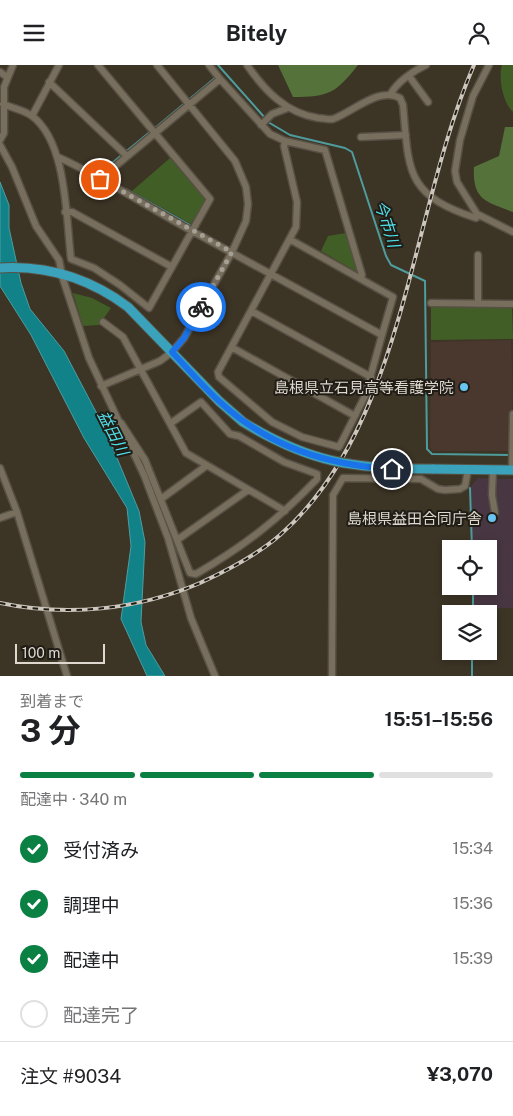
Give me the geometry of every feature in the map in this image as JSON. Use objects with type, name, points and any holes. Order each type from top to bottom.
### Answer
[{"type":"highway","points":[[0,268],[20,267],[62,272],[87,281],[111,294],[128,307],[219,401],[243,421],[273,440],[329,461],[357,467],[513,470]]},
{"type":"street","points":[[0,140],[4,133],[3,104],[7,77],[13,65]]},
{"type":"street","points":[[32,116],[59,65]]},
{"type":"street","points":[[3,104],[32,116],[45,132],[58,157],[71,259],[94,268],[120,285],[150,309],[210,199],[98,65]]},
{"type":"street","points":[[101,386],[160,361],[172,352],[184,338],[232,252],[246,221],[248,204],[246,187],[236,161],[156,65]]},
{"type":"street","points":[[209,65],[270,133],[285,141],[324,150],[362,275],[361,278]]},
{"type":"street","points":[[247,65],[274,97],[288,108],[309,116],[332,120],[378,97],[390,95],[400,98],[410,170],[421,189],[443,205],[461,214],[476,219],[478,214]]},
{"type":"street","points":[[390,95],[408,76],[426,65]]},
{"type":"street","points":[[489,65],[473,95],[460,140],[456,171],[461,190],[478,214],[513,232]]},
{"type":"street","points":[[0,72],[7,77]]},
{"type":"street","points":[[408,76],[428,102]]},
{"type":"street","points":[[100,179],[220,79]]},
{"type":"street","points":[[49,82],[127,156]]},
{"type":"street","points":[[262,124],[271,116],[288,108]]},
{"type":"street","points":[[361,137],[406,135]]},
{"type":"street","points":[[285,141],[284,146],[298,214],[291,240],[234,347],[218,372],[218,377],[272,422],[302,437],[339,447],[356,416],[371,377],[393,297],[291,240]]},
{"type":"street","points":[[0,145],[12,167],[36,226],[60,260],[89,358],[144,475],[168,538],[191,617],[215,676]]},
{"type":"street","points":[[58,157],[382,335]]},
{"type":"street","points":[[65,211],[72,212],[172,267]]},
{"type":"street","points":[[478,255],[478,304]]},
{"type":"street","points":[[431,303],[513,304]]},
{"type":"street","points":[[253,312],[371,377]]},
{"type":"street","points":[[103,323],[123,337],[186,453],[285,511]]},
{"type":"street","points":[[234,347],[356,416]]},
{"type":"street","points":[[117,421],[123,423],[145,460],[190,573],[196,574],[259,534],[285,511],[316,479],[317,474],[284,462],[239,436],[230,434],[201,402],[171,423]]},
{"type":"street","points":[[513,414],[513,470]]},
{"type":"street","points":[[161,499],[206,466]]},
{"type":"street","points":[[0,468],[17,512],[67,676]]},
{"type":"street","points":[[332,676],[333,495],[343,478],[421,479],[438,489],[460,489],[465,485],[468,470]]},
{"type":"street","points":[[493,470],[492,495],[495,513]]},
{"type":"street","points":[[177,540],[248,490]]},
{"type":"street","points":[[0,518],[17,512]]},
{"type":"shaded area","points":[[511,340],[513,397],[509,451],[432,451],[430,447],[431,342]]},
{"type":"shaded area","name":"島根県益田合同庁舎","points":[[478,478],[513,479],[513,608],[497,608],[497,605],[473,605],[473,595],[497,595],[497,540],[472,540],[471,486]]},
{"type":"green space","points":[[278,65],[358,65],[344,82],[331,91],[315,96],[293,97]]},
{"type":"green space","points":[[502,65],[513,65],[513,112],[506,103],[502,90]]},
{"type":"green space","points":[[505,127],[513,127],[513,212],[488,202],[483,198],[475,187],[474,178],[474,167],[499,156]]},
{"type":"green space","points":[[170,158],[206,200],[191,224],[132,191]]},
{"type":"green space","points":[[346,233],[357,272],[321,251],[328,236]]},
{"type":"green space","points":[[73,293],[92,298],[111,308],[99,325],[83,326]]},
{"type":"green space","points":[[431,306],[512,306],[513,339],[431,340]]},
{"type":"water","name":"益田川","points":[[0,182],[9,205],[9,228],[21,283],[30,309],[64,351],[105,429],[139,511],[145,542],[141,622],[146,645],[165,676],[147,676],[121,619],[131,546],[127,508],[84,438],[31,335],[0,286]]},
{"type":"waterway","name":"今市川","points":[[218,65],[265,118]]},
{"type":"waterway","points":[[155,128],[216,77]]},
{"type":"waterway","name":"今市川","points":[[268,122],[290,135],[345,148],[352,152],[386,256],[391,265],[425,281],[427,449],[432,454],[511,455]]},
{"type":"waterway","points":[[106,168],[151,131]]},
{"type":"waterway","points":[[126,189],[190,225]]},
{"type":"waterway","points":[[470,488],[472,540]]},
{"type":"waterway","points":[[473,595],[473,605]]},
{"type":"waterway","points":[[472,660],[472,676]]},
{"type":"railway","points":[[0,603],[51,610],[76,610],[127,605],[176,592],[221,573],[262,549],[280,535],[322,489],[354,436],[379,377],[400,314],[452,123],[474,65]]},
{"type":"way so far","points":[[100,179],[232,252],[201,307]]},
{"type":"place","name":"島根県立石見高等看護学院","points":[[464,387]]},
{"type":"place","name":"島根県益田合同庁舎","points":[[492,518]]},
{"type":"route","points":[[201,307],[184,338],[172,352],[219,401],[243,421],[273,440],[304,454],[357,467],[392,469]]}]
